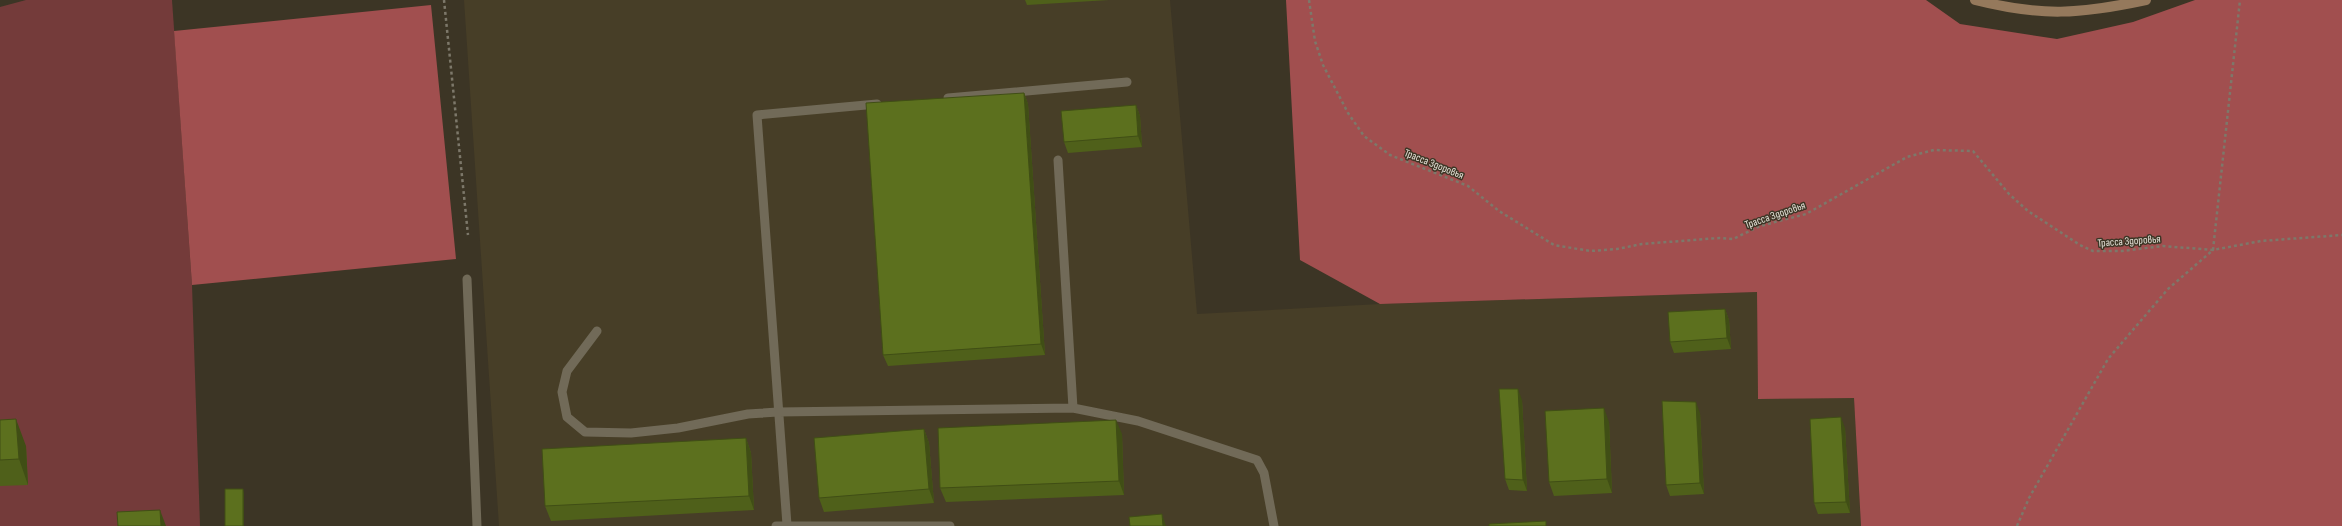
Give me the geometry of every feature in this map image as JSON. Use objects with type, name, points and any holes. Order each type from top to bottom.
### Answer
[{"type":"street","points":[[1975,0],[2010,9],[2056,13],[2097,11],[2146,0]]},
{"type":"lane","points":[[938,99],[1126,82]]},
{"type":"lane","points":[[787,525],[756,115],[890,103]]},
{"type":"lane","points":[[1058,160],[1073,408]]},
{"type":"lane","points":[[467,280],[477,526]]},
{"type":"lane","points":[[597,331],[568,371],[562,392],[566,417],[585,432],[631,433],[678,428],[748,414],[778,412],[1073,408],[1138,421],[1240,453],[1257,460],[1264,472],[1274,526]]},
{"type":"lane","points":[[776,526],[950,526]]},
{"type":"path","points":[[444,0],[468,235]]},
{"type":"path","name":"Трасса Здоровья","points":[[1309,0],[1315,41],[1323,65],[1348,113],[1364,136],[1390,155],[1468,186],[1499,211],[1554,245],[1590,251],[1617,249],[1642,244],[1719,238],[1733,239],[1760,226],[1806,214],[1907,157],[1934,150],[1973,151],[2009,194],[2028,211],[2080,246],[2093,251],[2122,251],[2163,246],[2213,250],[2261,241],[2342,235]]},
{"type":"path","points":[[2016,526],[2029,498],[2108,359],[2168,289],[2213,250],[2240,0]]},
{"type":"shaded area","points":[[26,0],[172,0],[192,285],[200,526],[0,526],[0,7]]},
{"type":"shaded area","points":[[464,0],[1170,0],[1197,314],[1380,304],[1757,292],[1758,399],[1854,397],[1861,526],[499,526]]},
{"type":"shaded area","points":[[1286,0],[1926,0],[1960,24],[2057,39],[2133,22],[2195,0],[2342,0],[2342,526],[1861,526],[1854,398],[1758,399],[1757,292],[1380,304],[1300,260]]},
{"type":"shaded area","points":[[431,5],[456,259],[192,285],[174,31]]},
{"type":"building","points":[[1024,93],[1041,344],[883,355],[866,103]]},
{"type":"building","points":[[1136,105],[1138,136],[1064,142],[1061,111]]},
{"type":"building","points":[[1725,309],[1727,338],[1670,342],[1668,312]]},
{"type":"building","points":[[1499,389],[1518,389],[1523,480],[1505,479]]},
{"type":"building","points":[[1662,401],[1696,402],[1700,483],[1666,485]]},
{"type":"building","points":[[1604,408],[1607,479],[1549,482],[1545,411]]},
{"type":"building","points":[[1841,417],[1846,502],[1814,503],[1810,419]]},
{"type":"building","points":[[16,419],[19,459],[0,460],[0,420]]},
{"type":"building","points":[[1116,420],[1119,481],[940,488],[938,428]]},
{"type":"building","points":[[924,429],[929,489],[819,498],[814,438]]},
{"type":"building","points":[[746,438],[749,496],[545,506],[542,449]]},
{"type":"building","points":[[225,489],[243,489],[243,526],[225,526]]},
{"type":"building","points":[[160,510],[161,526],[118,526],[117,512]]},
{"type":"building","points":[[1162,514],[1163,526],[1130,526],[1129,517]]},
{"type":"building","points":[[1546,521],[1546,526],[1489,526],[1489,524]]}]
